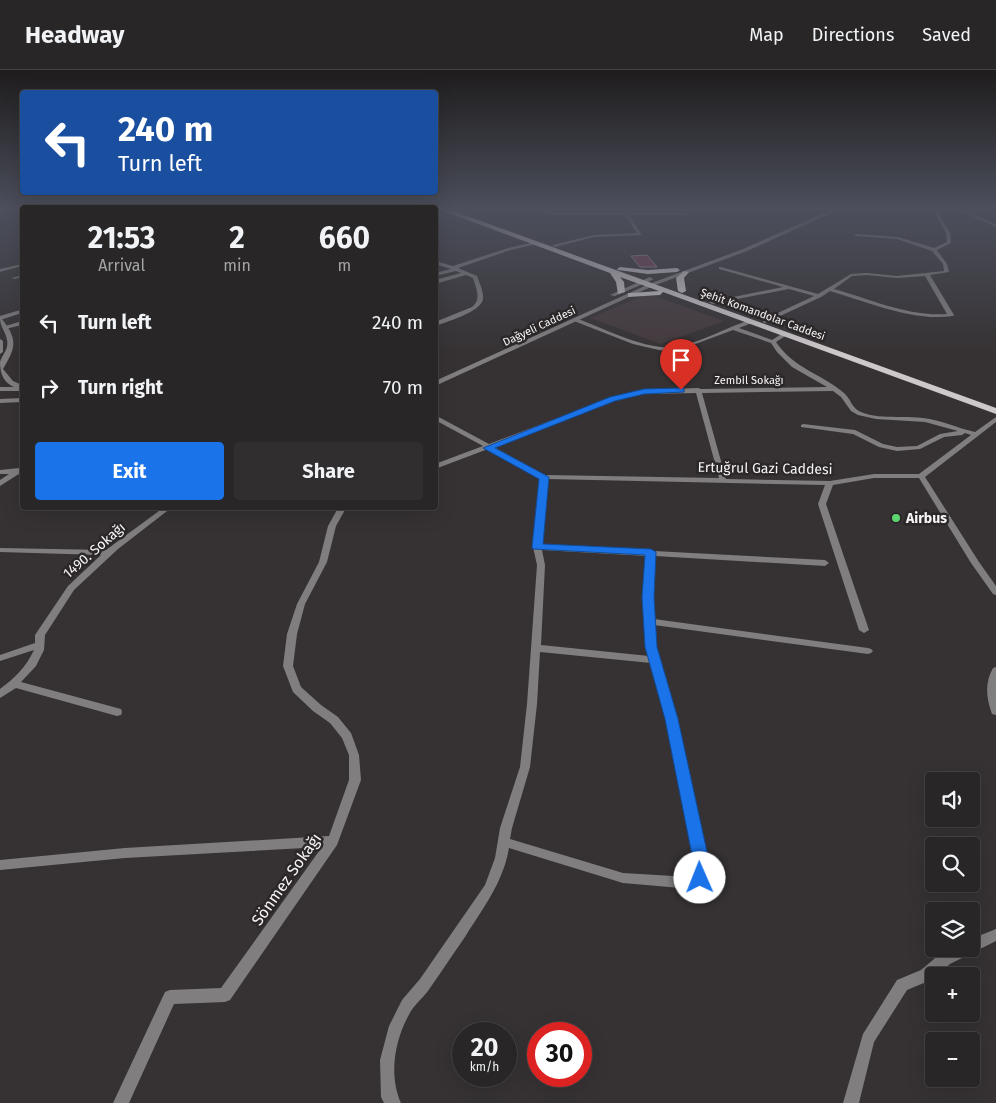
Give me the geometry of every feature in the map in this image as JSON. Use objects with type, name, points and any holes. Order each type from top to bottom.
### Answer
[{"type":"main road","name":"Şehit Komandolar Caddesi","points":[[575,256],[650,282],[750,322],[996,411]]},
{"type":"main road","name":"Şehit Komandolar Caddesi","points":[[581,256],[616,270]]},
{"type":"main road","points":[[621,292],[616,270],[648,272],[677,270]]},
{"type":"main road","points":[[631,295],[655,292],[679,293],[680,278],[686,272]]},
{"type":"main road","name":"Şehit Komandolar Caddesi","points":[[679,293],[712,302],[996,404]]},
{"type":"street","points":[[438,274],[489,256]]},
{"type":"street","points":[[650,282],[715,256]]},
{"type":"street","points":[[650,282],[686,272],[728,256]]},
{"type":"street","points":[[765,321],[819,296],[846,277],[854,275],[897,277],[943,273],[947,271],[938,256]]},
{"type":"street","points":[[438,263],[467,272],[475,277],[480,299],[479,304],[474,309],[438,323]]},
{"type":"street","points":[[0,271],[20,266]]},
{"type":"street","points":[[721,268],[819,296]]},
{"type":"street","points":[[438,281],[467,272]]},
{"type":"street","points":[[829,289],[915,314],[951,315],[926,274]]},
{"type":"street","points":[[14,278],[20,276]]},
{"type":"street","name":"Dağyeli Caddesi","points":[[438,375],[621,292],[650,282]]},
{"type":"street","name":"Dağyeli Caddesi","points":[[438,383],[631,295],[650,282]]},
{"type":"street","points":[[712,302],[790,288]]},
{"type":"street","points":[[20,311],[0,319],[12,342],[11,351],[0,370],[10,383],[20,387]]},
{"type":"street","points":[[576,320],[658,348],[670,349],[750,322]]},
{"type":"street","points":[[5,327],[20,323]]},
{"type":"street","points":[[732,328],[773,342],[778,352],[802,372],[841,393],[847,400],[850,409],[857,414],[870,417],[923,419],[977,434]]},
{"type":"street","points":[[773,342],[785,334]]},
{"type":"street","points":[[0,341],[0,352]]},
{"type":"street","points":[[0,388],[20,388]]},
{"type":"street","name":"Zembil Sokağı","points":[[438,466],[612,399],[644,392],[833,389]]},
{"type":"street","points":[[698,390],[723,481]]},
{"type":"street","points":[[0,401],[20,400]]},
{"type":"street","points":[[393,1103],[389,1098],[387,1060],[394,1031],[407,1005],[425,984],[490,888],[502,858],[506,828],[526,767],[532,704],[541,565],[537,547],[544,477],[488,448],[438,419]]},
{"type":"street","points":[[994,422],[922,476],[974,563],[996,592]]},
{"type":"street","points":[[803,426],[824,430],[856,432],[881,446],[898,449],[918,448],[942,435],[965,432]]},
{"type":"street","points":[[0,472],[20,470]]},
{"type":"street","points":[[0,484],[20,471]]},
{"type":"street","name":"Ertuğrul Gazi Caddesi","points":[[544,477],[830,483],[874,476],[922,476]]},
{"type":"street","points":[[830,483],[822,504],[864,630]]},
{"type":"street","name":"1490. Sokağı","points":[[0,694],[14,684],[31,666],[39,650],[40,635],[71,588],[110,553],[164,510]]},
{"type":"street","name":"Sönmez Sokağı","points":[[122,1103],[170,997],[225,995],[333,842],[355,780],[354,755],[347,736],[334,720],[317,708],[297,689],[288,666],[292,634],[301,604],[323,562],[332,526],[341,510]]},
{"type":"street","points":[[537,547],[825,563]]},
{"type":"street","points":[[0,550],[110,553]]},
{"type":"street","points":[[504,842],[623,878],[692,883],[700,878],[703,870],[702,865],[671,719],[651,647],[648,597],[651,552]]},
{"type":"street","points":[[649,621],[868,651]]},
{"type":"street","points":[[0,658],[40,645]]},
{"type":"street","points":[[535,648],[655,660]]},
{"type":"street","points":[[996,670],[991,683],[996,710]]},
{"type":"street","points":[[14,684],[117,712]]},
{"type":"street","points":[[0,865],[151,851],[333,842]]},
{"type":"street","points":[[980,942],[996,935]]},
{"type":"street","points":[[851,1103],[868,1040],[902,985],[926,975],[949,957]]},
{"type":"shaded area","points":[[642,296],[655,296],[724,321],[661,344],[590,318]]},
{"type":"building","points":[[631,256],[648,256],[657,267],[640,267]]},
{"type":"place","name":"Airbus","points":[[896,518]]},
{"type":"route","points":[[681,390],[644,392],[612,399],[488,448],[544,477],[537,547],[651,552],[648,597],[651,647],[671,719],[703,870],[700,878]]}]
